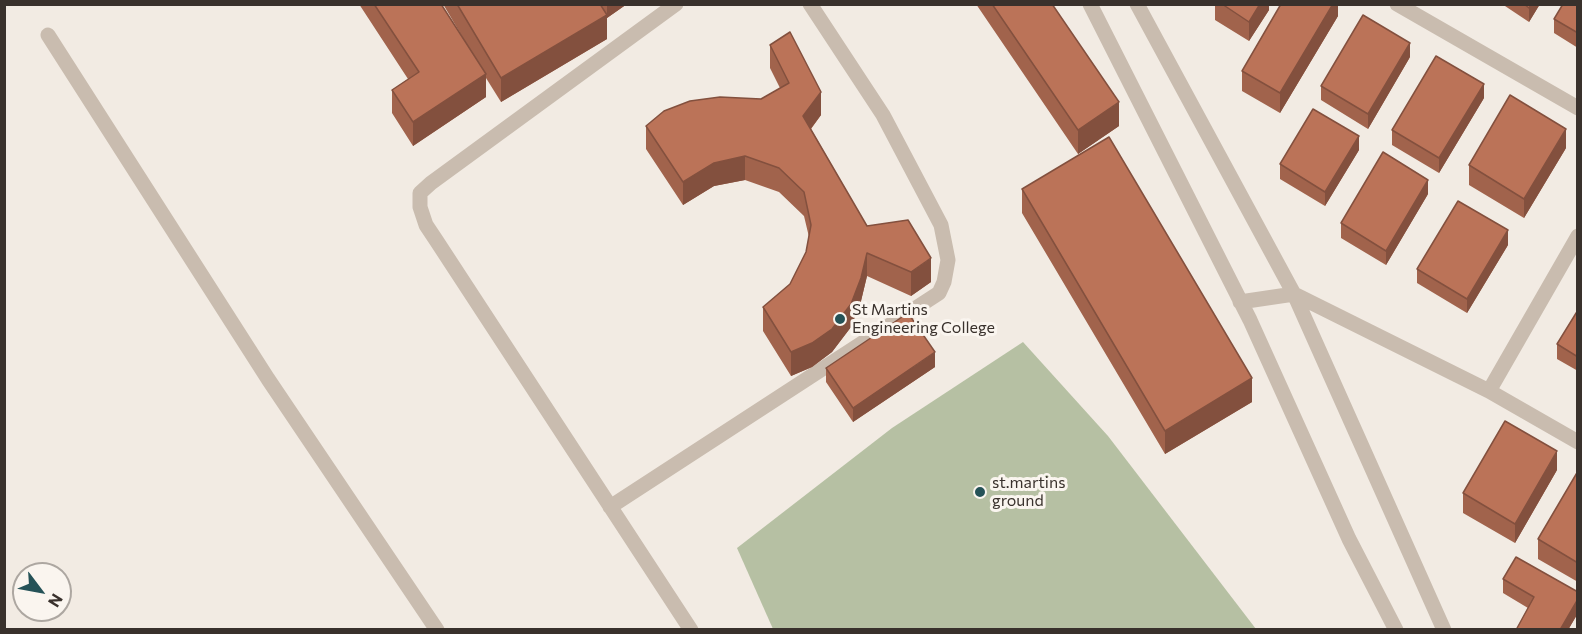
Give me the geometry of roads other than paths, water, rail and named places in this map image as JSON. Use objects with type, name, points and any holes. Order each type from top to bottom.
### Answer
[{"type":"street","points":[[676,4],[431,183],[420,194],[420,207],[426,225],[691,630]]},
{"type":"street","points":[[610,507],[939,293],[944,282],[948,260],[941,225],[883,116],[810,4]]},
{"type":"street","points":[[1090,4],[1240,302],[1348,539],[1396,630]]},
{"type":"street","points":[[1137,4],[1294,294],[1444,630]]},
{"type":"street","points":[[1397,4],[1578,108]]},
{"type":"street","points":[[48,35],[267,379],[436,630]]},
{"type":"street","points":[[1489,391],[1578,236]]},
{"type":"street","points":[[1240,302],[1294,294],[1489,391],[1578,442]]},
{"type":"place","name":"St Martins Engineering College","points":[[840,319]]},
{"type":"place","name":"st.martins ground","points":[[980,492]]}]
